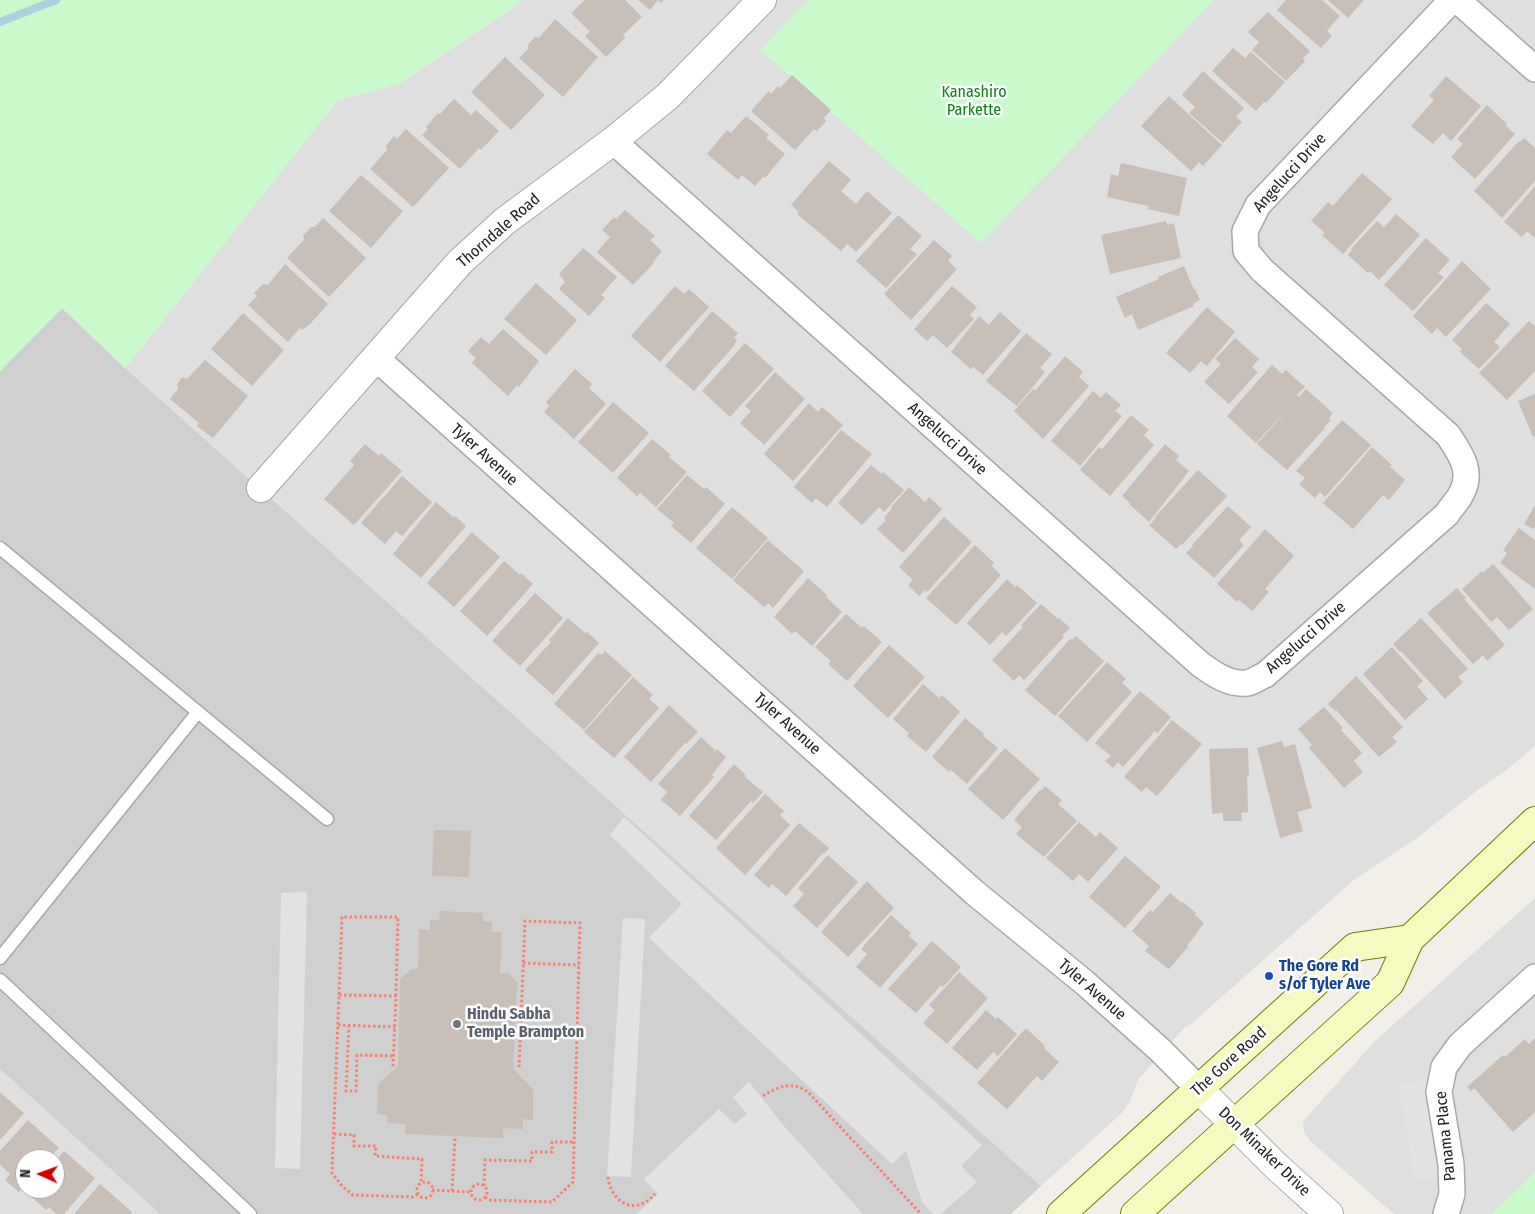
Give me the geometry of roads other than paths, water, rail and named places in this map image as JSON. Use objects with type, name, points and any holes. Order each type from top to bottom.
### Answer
[{"type":"main road","points":[[1135,1214],[1390,983],[1410,939],[1535,821]]},
{"type":"main road","name":"The Gore Road","points":[[1061,1214],[1355,947],[1410,939]]},
{"type":"street","name":"Thorndale Road","points":[[261,488],[460,262],[505,221],[613,141],[668,96],[762,0]]},
{"type":"street","name":"Angelucci Drive","points":[[613,141],[1200,664],[1214,675],[1229,681],[1248,683],[1265,675],[1447,514],[1462,493],[1467,476],[1463,458],[1448,435],[1262,270],[1246,251],[1245,231],[1258,205],[1452,0]]},
{"type":"street","points":[[1457,0],[1535,69]]},
{"type":"street","name":"Tyler Avenue","points":[[376,358],[975,893],[1085,983],[1159,1049],[1199,1089]]},
{"type":"street","name":"Panama Place","points":[[1446,1214],[1452,1194],[1451,1164],[1438,1092],[1444,1067],[1460,1045],[1535,977]]},
{"type":"street","name":"Don Minaker Drive","points":[[1199,1089],[1276,1166],[1329,1214]]},
{"type":"lane","points":[[0,548],[327,819]]},
{"type":"lane","points":[[0,958],[198,712]]},
{"type":"lane","points":[[0,980],[250,1214]]},
{"type":"waterway","points":[[0,22],[56,0]]},
{"type":"place","name":"The Gore Rd s/of Tyler Ave","points":[[1269,976]]},
{"type":"place","name":"Hindu Sabha Temple Brampton","points":[[457,1024]]},
{"type":"park label","name":"Kanashiro Parkette","points":[[974,102]]}]
